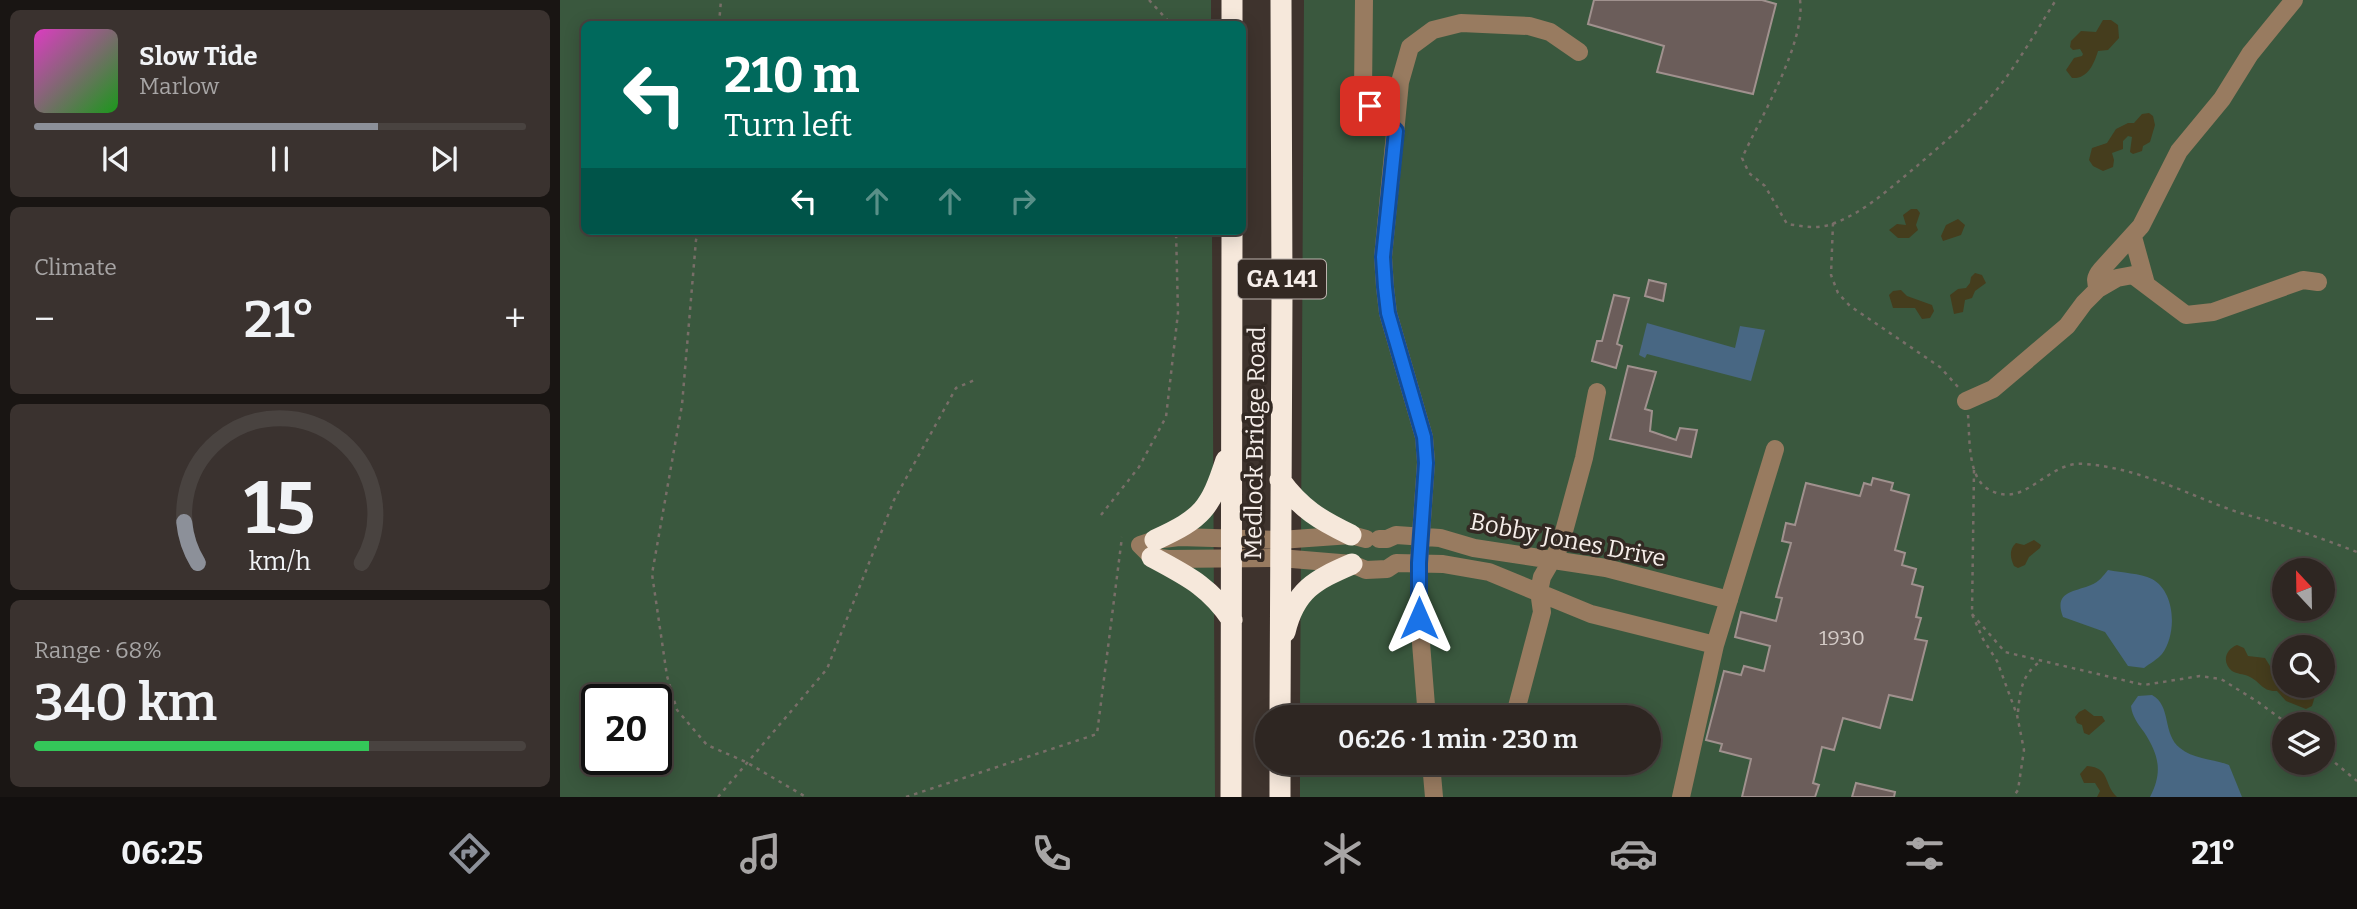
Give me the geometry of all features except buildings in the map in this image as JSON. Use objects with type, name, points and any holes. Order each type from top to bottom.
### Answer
[{"type":"highway","points":[[1232,0],[1232,21]]},
{"type":"highway","name":"Medlock Bridge Road","points":[[1280,705],[1283,295],[1281,0]]},
{"type":"highway","name":"Medlock Bridge Road","points":[[1231,797],[1232,235]]},
{"type":"highway","points":[[1231,620],[1219,600],[1154,549],[1210,503],[1232,441]]},
{"type":"highway","points":[[1280,480],[1290,494],[1316,518],[1373,537]]},
{"type":"highway","points":[[1280,651],[1287,623],[1304,590],[1321,578],[1352,564]]},
{"type":"highway","points":[[1280,775],[1280,797]]},
{"type":"lane","points":[[1364,0],[1363,92],[1370,106],[1396,131]]},
{"type":"lane","points":[[2098,289],[2096,277],[2141,226],[2179,151],[2222,99],[2250,54],[2294,0]]},
{"type":"lane","points":[[1426,705],[1419,618],[1419,563],[1426,463],[1424,437],[1388,313],[1383,257],[1400,82],[1410,47],[1433,30],[1461,23],[1530,26],[1550,32],[1578,52]]},
{"type":"lane","points":[[2133,237],[2146,284]]},
{"type":"lane","points":[[1966,401],[1993,389],[2067,326],[2098,289],[2124,275],[2138,277],[2186,315],[2213,312],[2303,280],[2318,282]]},
{"type":"lane","points":[[1517,705],[1542,612],[1539,591],[1542,577],[1560,546],[1584,458],[1597,392]]},
{"type":"lane","points":[[1681,797],[1715,645],[1774,449]]},
{"type":"lane","name":"Bobby Jones Drive","points":[[1154,549],[1280,549],[1373,537],[1421,536],[1440,538],[1474,548],[1606,568],[1729,600]]},
{"type":"lane","points":[[1352,564],[1373,537]]},
{"type":"lane","name":"Bobby Jones Drive","points":[[1280,549],[1352,564],[1367,557],[1388,558],[1396,563],[1476,569],[1539,591],[1591,614],[1715,645]]},
{"type":"lane","points":[[1432,775],[1434,797]]},
{"type":"path","points":[[719,21],[721,0]]},
{"type":"path","points":[[1149,0],[1168,21]]},
{"type":"path","points":[[1800,0],[1802,13],[1785,66],[1742,158],[1749,173],[1765,186],[1787,224],[1809,228],[1833,223],[1854,214],[1879,198],[1945,142],[1983,104],[2016,63],[2056,0]]},
{"type":"path","points":[[1833,223],[1831,275],[1838,293],[1850,306],[1940,367],[1953,380],[1966,401],[1974,470],[1972,614],[1997,661],[2017,715],[2024,750],[2018,790],[2013,797]]},
{"type":"path","points":[[698,235],[682,405],[652,574],[667,676],[677,709],[707,745],[746,762],[806,797]]},
{"type":"path","points":[[1101,515],[1139,467],[1166,417],[1178,313],[1176,235]]},
{"type":"path","points":[[718,797],[827,669],[894,500],[956,388],[977,379]]},
{"type":"path","points":[[1974,470],[1985,488],[2002,495],[2022,492],[2068,463],[2119,469],[2160,480],[2229,509],[2357,552]]},
{"type":"path","points":[[906,797],[1097,734],[1122,537]]},
{"type":"path","points":[[1972,614],[2005,652],[2144,685],[2200,676],[2221,679],[2272,712]]},
{"type":"path","points":[[2017,715],[2020,686],[2029,669],[2042,660]]},
{"type":"path","points":[[2335,763],[2357,781]]},
{"type":"green space","points":[[560,0],[1211,0],[1211,21],[581,21],[581,235],[1212,235],[1215,797],[560,797]]},
{"type":"green space","points":[[1304,0],[2357,0],[2357,797],[1300,797],[1300,775],[1661,775],[1661,705],[1300,705]]},
{"type":"sand","points":[[2103,20],[2111,20],[2118,25],[2119,38],[2108,50],[2098,51],[2086,73],[2072,78],[2066,70],[2074,58],[2083,54],[2080,49],[2073,50],[2070,47],[2071,41],[2081,31],[2096,32]]},
{"type":"sand","points":[[2149,113],[2153,116],[2155,125],[2150,142],[2143,146],[2142,151],[2133,154],[2130,152],[2132,137],[2128,136],[2123,141],[2123,149],[2112,153],[2113,167],[2103,171],[2093,166],[2089,160],[2092,148],[2107,143],[2116,129],[2134,123],[2142,114]]},
{"type":"sand","points":[[1911,209],[1917,209],[1920,213],[1916,225],[1918,230],[1909,238],[1898,238],[1889,230],[1897,224],[1906,225],[1903,215]]},
{"type":"sand","points":[[1958,219],[1965,225],[1961,235],[1943,241],[1941,236],[1946,225]]},
{"type":"sand","points":[[1975,273],[1982,275],[1986,283],[1975,291],[1972,298],[1965,300],[1963,312],[1954,314],[1950,295],[1958,289],[1966,288]]},
{"type":"sand","points":[[1901,290],[1907,296],[1932,305],[1934,311],[1930,318],[1922,319],[1915,308],[1893,308],[1889,295],[1893,291]]},
{"type":"sand","points":[[2034,540],[2041,545],[2040,548],[2029,557],[2025,565],[2018,568],[2014,566],[2011,554],[2014,545],[2024,545]]},
{"type":"sand","points":[[2237,645],[2244,648],[2248,656],[2265,658],[2272,669],[2272,690],[2248,676],[2232,671],[2226,660],[2230,649]]},
{"type":"sand","points":[[2283,698],[2314,698],[2312,706],[2306,709]]},
{"type":"sand","points":[[2085,709],[2094,716],[2102,716],[2105,721],[2089,735],[2084,733],[2082,725],[2077,723],[2075,717]]},
{"type":"sand","points":[[2087,766],[2095,767],[2103,773],[2117,797],[2097,797],[2100,791],[2095,783],[2084,783],[2080,774]]},
{"type":"water","points":[[1647,323],[1735,348],[1740,326],[1765,330],[1751,381],[1647,354],[1645,358],[1639,355]]},
{"type":"water","points":[[2108,570],[2152,579],[2166,593],[2170,603],[2172,625],[2167,646],[2160,656],[2144,668],[2128,666],[2105,632],[2063,617],[2063,597],[2101,579]]},
{"type":"water","points":[[2152,695],[2162,706],[2174,742],[2191,754],[2229,765],[2242,797],[2150,797],[2157,780],[2156,756],[2134,717],[2131,706],[2138,696]]},
{"type":"route","points":[[1370,106],[1396,131],[1383,257],[1388,313],[1424,437],[1426,463],[1419,563],[1419,618]]}]
